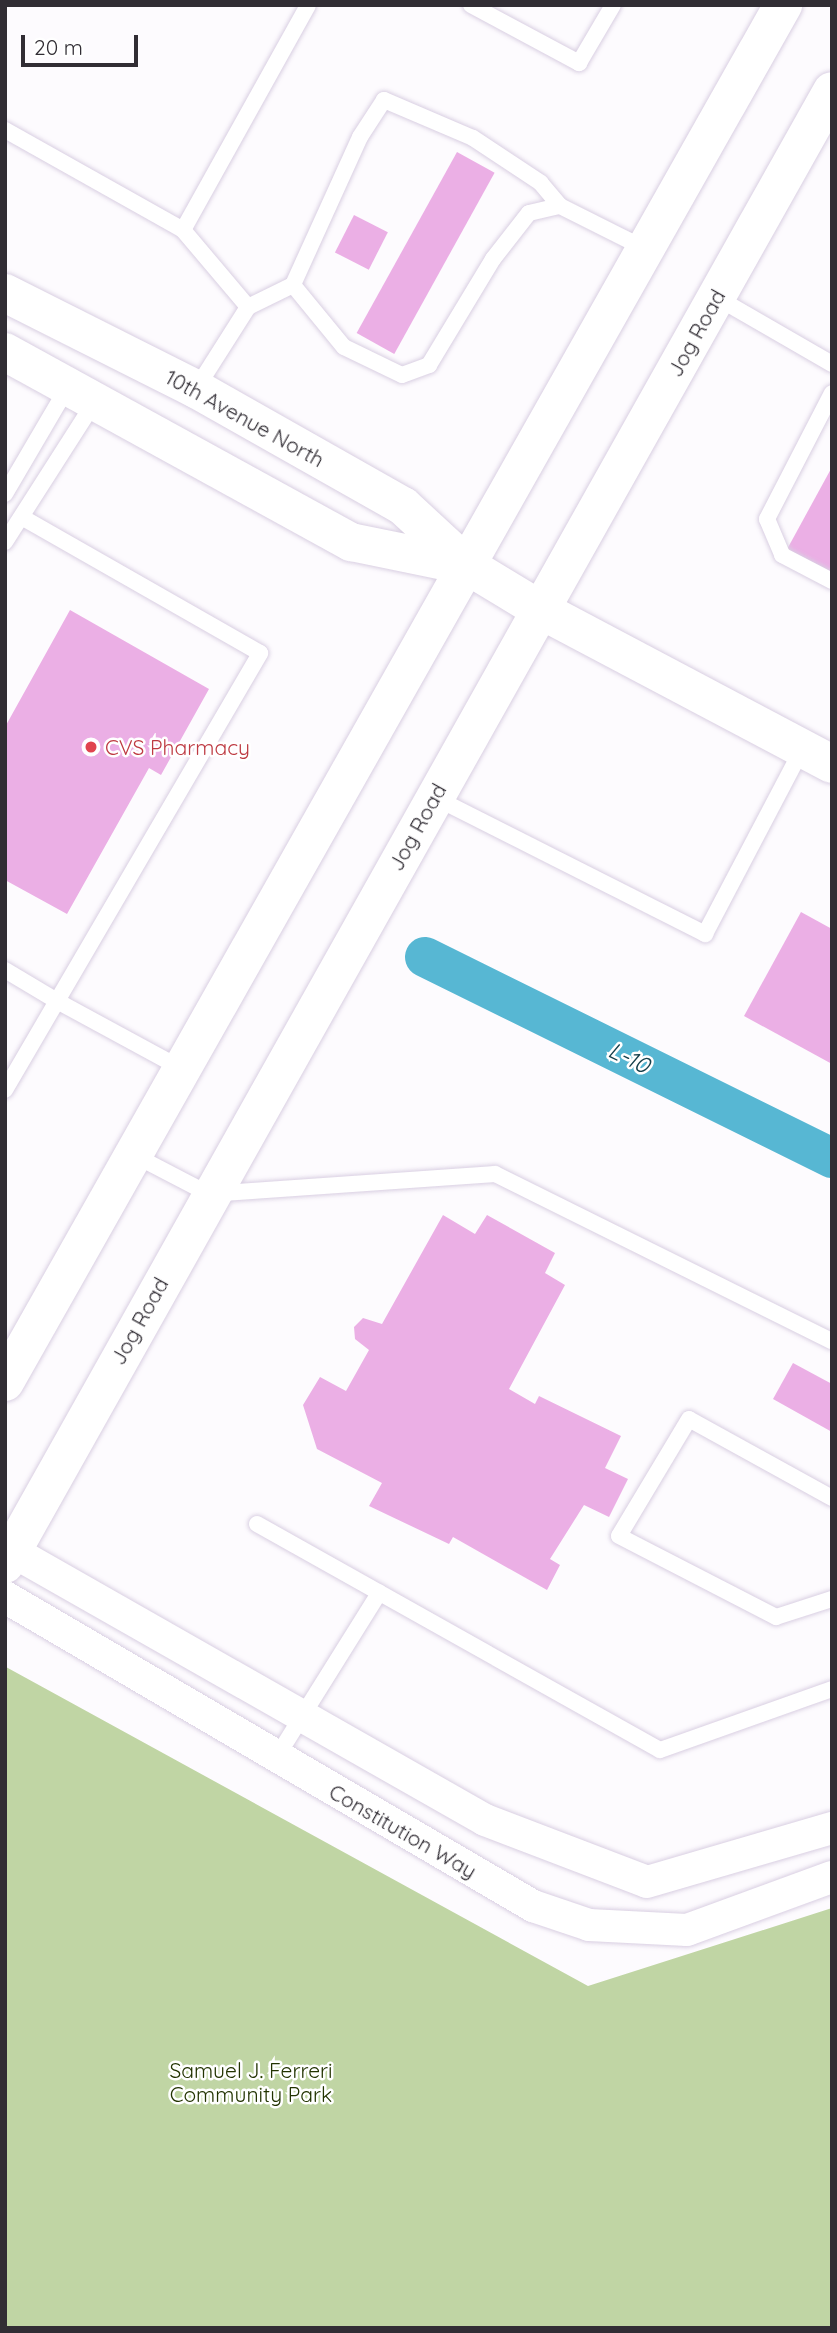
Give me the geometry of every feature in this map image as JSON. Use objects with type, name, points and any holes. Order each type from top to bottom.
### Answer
[{"type":"main road","points":[[5,1382],[783,5]]},
{"type":"main road","name":"Jog Road","points":[[8,1554],[832,91]]},
{"type":"main road","name":"10th Avenue North","points":[[5,293],[196,389],[403,506],[468,566],[539,609],[818,756]]},
{"type":"main road","name":"10th Avenue North","points":[[5,352],[83,391],[351,542],[468,566]]},
{"type":"street","points":[[8,1554],[303,1715],[485,1820],[647,1882],[832,1828]]},
{"type":"street","name":"Constitution Way","points":[[5,1597],[140,1671],[276,1758],[533,1906],[589,1925],[687,1930],[832,1877]]},
{"type":"lane","points":[[183,230],[308,5]]},
{"type":"lane","points":[[471,5],[579,63],[613,5]]},
{"type":"lane","points":[[196,389],[248,307],[293,285],[342,173],[384,100],[473,138],[541,183],[560,206],[646,249]]},
{"type":"lane","points":[[5,130],[183,230],[248,307]]},
{"type":"lane","points":[[293,285],[344,348],[402,375],[429,365],[493,259],[529,213],[560,206]]},
{"type":"lane","points":[[716,297],[832,364]]},
{"type":"lane","points":[[5,494],[83,391]]},
{"type":"lane","points":[[5,542],[22,517],[83,391]]},
{"type":"lane","points":[[832,393],[767,520],[782,555],[832,581]]},
{"type":"lane","points":[[5,1090],[260,653],[22,517]]},
{"type":"lane","points":[[434,797],[705,934],[818,756]]},
{"type":"lane","points":[[5,970],[183,1070]]},
{"type":"lane","points":[[134,1155],[209,1194],[495,1174],[832,1341]]},
{"type":"lane","points":[[832,1498],[689,1419],[619,1536],[776,1617],[832,1599]]},
{"type":"lane","points":[[257,1524],[660,1750],[832,1689]]},
{"type":"lane","points":[[276,1758],[379,1593]]},
{"type":"green space","name":"Samuel J. Ferreri Community Park","points":[[6,1667],[588,1986],[832,1908],[832,2328],[5,2328]]},
{"type":"building","points":[[457,152],[495,173],[394,354],[357,333]]},
{"type":"building","points":[[354,215],[388,232],[369,270],[335,252]]},
{"type":"building","points":[[832,467],[832,579],[785,553]]},
{"type":"building","name":"CVS Pharmacy","points":[[70,610],[209,689],[161,775],[149,768],[67,914],[5,880],[5,727]]},
{"type":"building","points":[[801,912],[832,929],[832,1064],[744,1016]]},
{"type":"building","points":[[443,1215],[475,1234],[487,1215],[555,1253],[545,1273],[565,1285],[509,1389],[535,1404],[539,1396],[621,1436],[605,1468],[628,1479],[609,1517],[584,1505],[550,1559],[560,1565],[547,1590],[453,1537],[449,1544],[369,1506],[382,1483],[317,1449],[303,1405],[320,1377],[346,1391],[369,1350],[355,1339],[354,1327],[363,1318],[382,1324]]},
{"type":"building","points":[[793,1363],[832,1384],[832,1432],[773,1399]]},
{"type":"waterway","name":"L-10","points":[[425,957],[832,1158]]},
{"type":"place","name":"CVS Pharmacy","points":[[91,747]]}]
